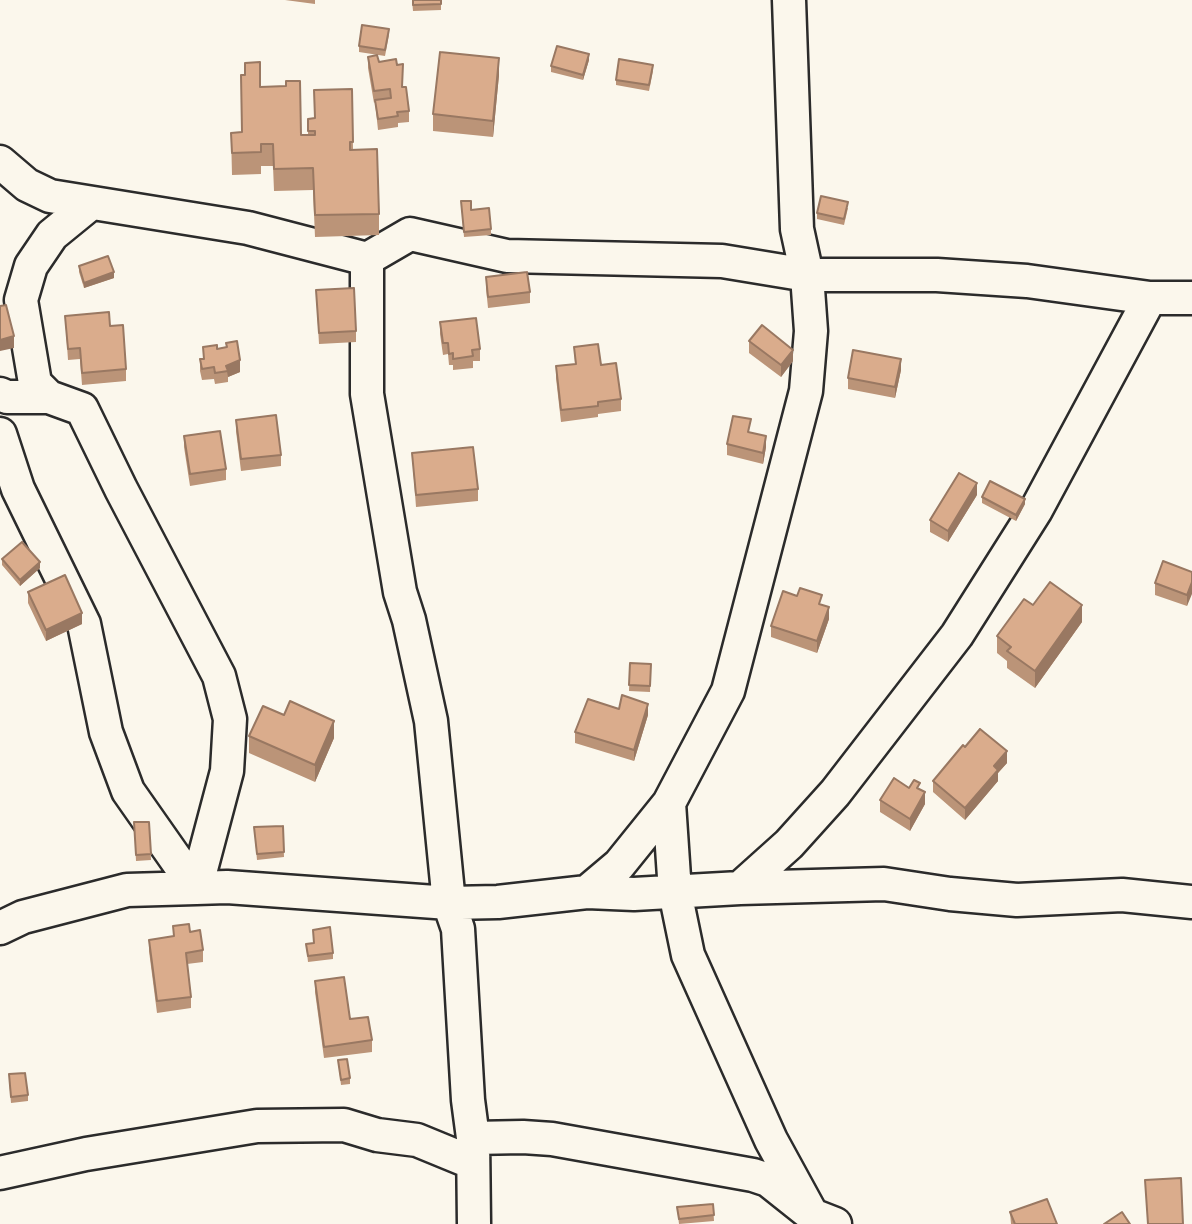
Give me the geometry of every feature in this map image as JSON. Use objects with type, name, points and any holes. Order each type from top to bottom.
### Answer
[{"type":"street","points":[[587,892],[618,865],[669,803],[728,691],[806,391],[811,331],[807,275],[797,229],[789,0]]},
{"type":"street","points":[[0,162],[27,186],[50,196],[248,228],[367,259],[410,234],[506,256],[722,261],[807,275],[937,275],[989,278],[1150,298],[1192,298]]},
{"type":"street","points":[[49,397],[36,383],[21,300],[32,266],[52,235],[90,204]]},
{"type":"street","points":[[367,259],[367,394],[400,592],[409,620],[431,721],[449,903],[458,929],[473,1151],[474,1224]]},
{"type":"street","points":[[740,888],[789,844],[835,793],[957,635],[1036,510],[1150,298]]},
{"type":"street","points":[[0,394],[7,397],[49,397],[82,409],[219,676],[230,719],[227,771],[196,888]]},
{"type":"street","points":[[0,434],[18,489],[84,624],[106,732],[128,791],[196,888]]},
{"type":"street","points":[[669,803],[675,892],[688,955],[771,1140],[824,1219]]},
{"type":"street","points":[[0,928],[23,917],[127,890],[196,888],[254,889],[449,903],[498,902],[587,892],[634,894],[884,884],[1017,900],[1122,895],[1192,901]]},
{"type":"street","points":[[0,1173],[86,1154],[257,1126],[344,1125],[377,1135],[473,1151],[523,1137],[552,1139],[753,1175],[768,1180],[824,1219]]},
{"type":"building","points":[[413,0],[441,0],[441,4],[413,5]]},
{"type":"building","points":[[362,25],[389,29],[385,50],[359,46]]},
{"type":"building","points":[[557,46],[589,54],[583,75],[551,66]]},
{"type":"building","points":[[440,52],[499,58],[493,121],[433,114]]},
{"type":"building","points":[[377,55],[379,62],[396,59],[397,65],[403,64],[402,87],[406,87],[409,111],[397,112],[398,116],[378,119],[375,100],[391,98],[390,89],[374,91],[368,57]]},
{"type":"building","points":[[619,59],[653,65],[649,85],[616,80]]},
{"type":"building","points":[[260,62],[260,87],[286,86],[286,81],[300,81],[301,135],[315,135],[315,131],[308,131],[308,119],[315,118],[314,90],[352,89],[353,142],[350,142],[350,150],[377,149],[379,214],[315,215],[313,168],[274,169],[273,144],[261,144],[261,152],[232,153],[231,133],[242,132],[241,75],[245,75],[245,63]]},
{"type":"building","points":[[821,196],[848,202],[844,219],[817,213]]},
{"type":"building","points":[[461,201],[471,201],[471,210],[489,208],[491,229],[464,232]]},
{"type":"building","points":[[108,256],[114,272],[84,283],[79,266]]},
{"type":"building","points":[[527,272],[530,292],[488,297],[486,277]]},
{"type":"building","points":[[354,288],[356,331],[319,333],[316,290]]},
{"type":"building","points":[[6,305],[14,336],[0,340],[0,306]]},
{"type":"building","points":[[109,312],[110,326],[123,325],[126,369],[82,373],[80,348],[68,349],[65,316]]},
{"type":"building","points":[[476,318],[480,349],[472,350],[473,356],[453,359],[453,353],[449,354],[448,343],[443,343],[440,322]]},
{"type":"building","points":[[762,325],[793,350],[781,365],[749,341]]},
{"type":"building","points":[[237,341],[240,360],[226,366],[228,371],[215,373],[214,367],[202,369],[200,359],[204,359],[203,347],[217,345],[217,349],[227,347],[226,343]]},
{"type":"building","points":[[598,344],[601,365],[616,363],[621,399],[598,402],[598,406],[561,410],[556,366],[576,364],[574,347]]},
{"type":"building","points":[[853,350],[901,359],[895,387],[848,378]]},
{"type":"building","points":[[276,415],[281,455],[241,459],[236,420]]},
{"type":"building","points":[[733,416],[751,419],[748,432],[766,436],[763,453],[727,444]]},
{"type":"building","points":[[220,431],[226,469],[190,474],[184,436]]},
{"type":"building","points":[[473,447],[478,489],[416,495],[412,453]]},
{"type":"building","points":[[959,473],[977,483],[948,531],[930,520]]},
{"type":"building","points":[[990,481],[1025,499],[1016,515],[982,497]]},
{"type":"building","points":[[22,542],[40,562],[20,580],[2,559]]},
{"type":"building","points":[[1163,561],[1192,572],[1192,582],[1187,595],[1155,583]]},
{"type":"building","points":[[65,575],[82,613],[46,630],[28,592]]},
{"type":"building","points":[[1050,582],[1082,605],[1035,671],[1007,651],[1011,647],[997,636],[1024,599],[1033,605]]},
{"type":"building","points":[[800,588],[822,595],[819,604],[829,607],[817,641],[771,626],[783,591],[797,596]]},
{"type":"building","points":[[630,663],[651,664],[650,686],[629,685]]},
{"type":"building","points":[[622,695],[648,704],[634,750],[575,732],[588,699],[619,709]]},
{"type":"building","points":[[290,701],[334,721],[315,765],[249,736],[263,706],[284,715]]},
{"type":"building","points":[[980,729],[1007,751],[994,766],[998,770],[965,808],[933,781]]},
{"type":"building","points":[[894,778],[909,788],[914,780],[920,783],[917,788],[925,792],[910,819],[880,800]]},
{"type":"building","points":[[134,822],[149,822],[151,854],[136,855]]},
{"type":"building","points":[[283,826],[284,852],[257,854],[254,827]]},
{"type":"building","points":[[189,924],[190,932],[200,930],[203,950],[186,953],[191,997],[157,1001],[149,940],[174,936],[173,926]]},
{"type":"building","points":[[330,927],[333,953],[308,956],[306,944],[314,943],[313,930]]},
{"type":"building","points":[[344,977],[350,1019],[368,1017],[372,1040],[324,1047],[315,981]]},
{"type":"building","points":[[347,1059],[350,1078],[341,1080],[338,1060]]},
{"type":"building","points":[[25,1073],[28,1095],[11,1097],[9,1074]]},
{"type":"building","points":[[1181,1178],[1183,1224],[1148,1224],[1145,1180]]},
{"type":"building","points":[[1047,1199],[1057,1224],[1015,1224],[1010,1212]]},
{"type":"building","points":[[713,1204],[714,1215],[679,1219],[677,1207]]},
{"type":"building","points":[[1122,1212],[1130,1224],[1104,1224]]}]
